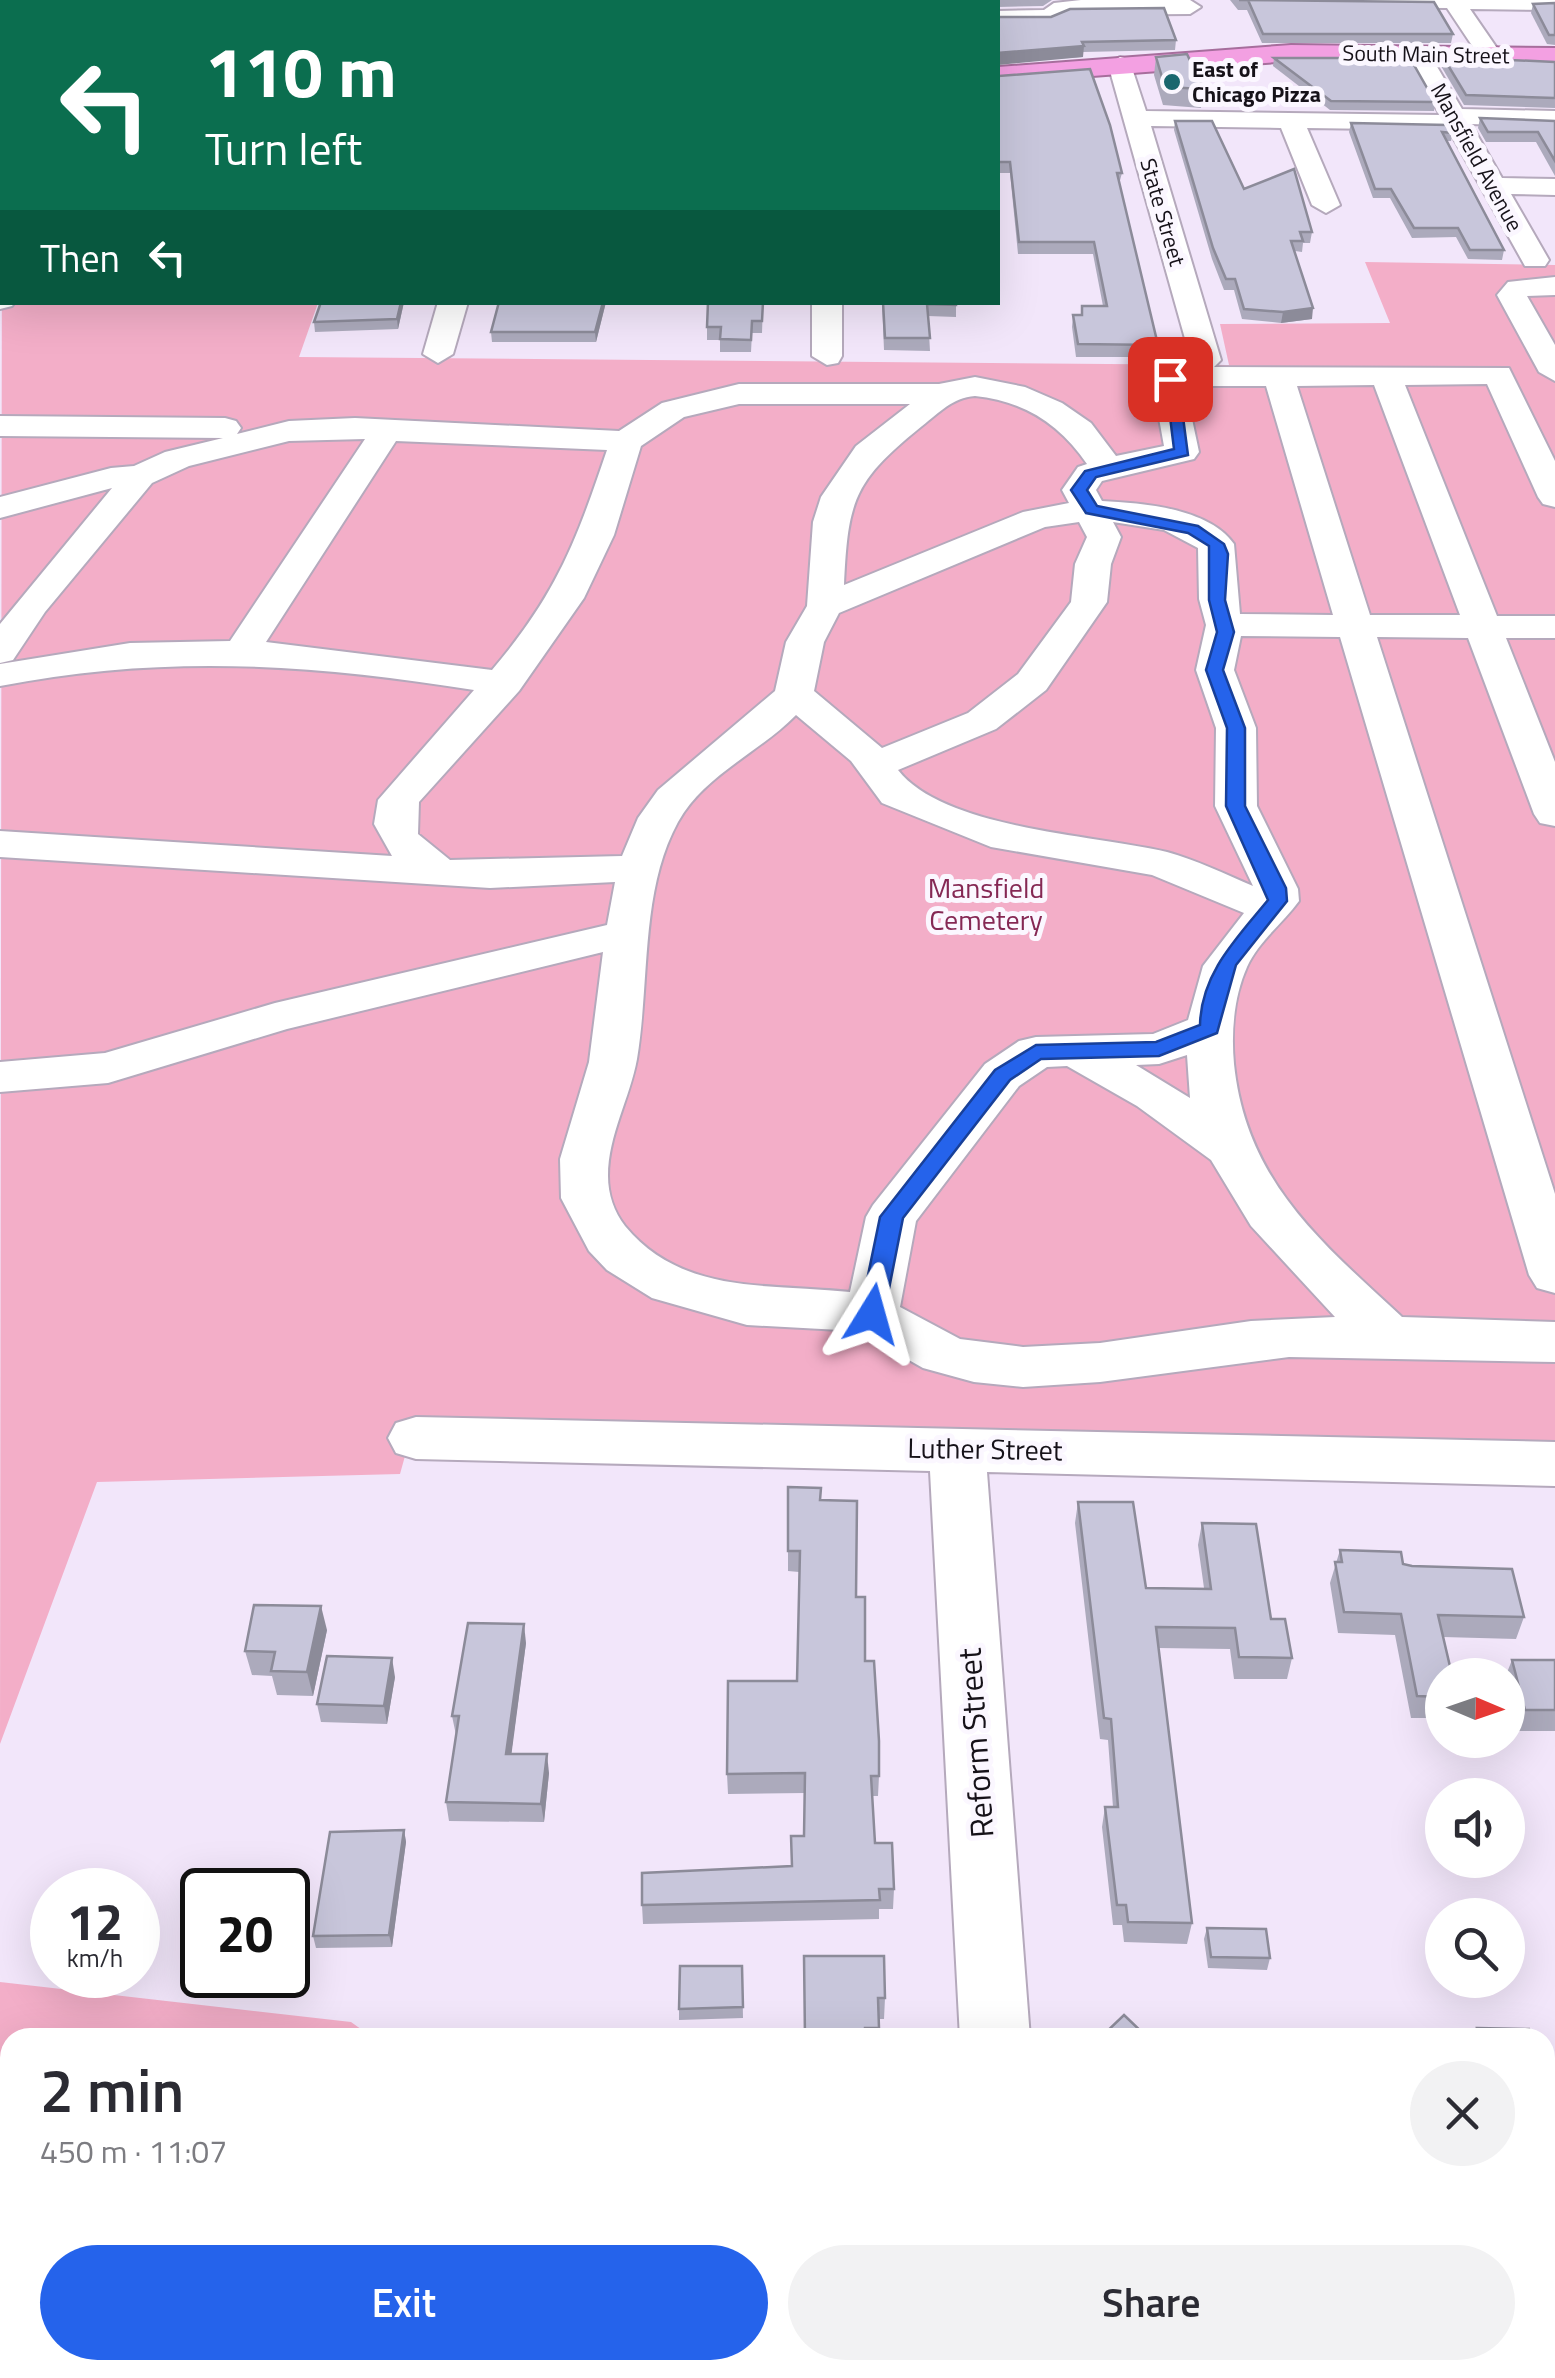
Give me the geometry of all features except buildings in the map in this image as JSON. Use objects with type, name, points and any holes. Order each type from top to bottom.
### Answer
[{"type":"highway","name":"South Main Street","points":[[1000,74],[1120,64],[1197,26],[1418,53],[1555,56]]},
{"type":"street","points":[[1328,0],[1555,2]]},
{"type":"street","points":[[1454,0],[1489,54]]},
{"type":"street","points":[[1000,18],[1050,17],[1062,8],[1081,7],[1197,26]]},
{"type":"street","name":"Mansfield Avenue","points":[[1418,53],[1535,260]]},
{"type":"street","name":"State Street","points":[[1120,64],[1206,360]]},
{"type":"street","points":[[1136,118],[1555,119]]},
{"type":"street","points":[[1292,120],[1326,205]]},
{"type":"street","points":[[1493,186],[1555,187]]},
{"type":"street","points":[[876,764],[982,721],[1005,707],[1041,672],[1090,602],[1093,564],[1104,537],[1079,490],[1082,482],[1109,467],[1182,452],[1170,379],[1555,374],[1512,295],[1526,286],[1555,286]]},
{"type":"street","points":[[438,354],[451,305]]},
{"type":"street","points":[[827,305],[827,356]]},
{"type":"street","points":[[1385,374],[1555,814]]},
{"type":"street","points":[[1278,375],[1555,1275]]},
{"type":"street","points":[[1498,375],[1555,497]]},
{"type":"street","points":[[1109,467],[1096,457],[1080,430],[1010,391],[964,385],[942,394],[868,453],[838,497],[830,522],[824,606],[805,642],[794,694],[767,723],[703,768],[672,799],[656,823],[628,933],[614,1060],[591,1132],[581,1182],[592,1216],[629,1259],[681,1289],[768,1308],[872,1314],[928,1348],[985,1364],[1107,1363],[1290,1338],[1555,1342]]},
{"type":"street","points":[[0,426],[386,431],[626,441],[672,410],[739,394],[942,394]]},
{"type":"street","points":[[0,508],[111,478],[140,476],[177,459],[289,431]]},
{"type":"street","points":[[243,649],[386,431]]},
{"type":"street","points":[[439,871],[406,850],[392,817],[412,782],[505,682],[544,632],[584,564],[626,441]]},
{"type":"street","points":[[0,652],[41,592],[140,476]]},
{"type":"street","points":[[824,606],[1008,528],[1064,511],[1092,509],[1193,529],[1216,544],[1220,554],[1217,600],[1225,626],[1215,670],[1236,728],[1233,788],[1244,829],[1276,888],[1278,901],[1226,964],[1210,1009],[1212,1099],[1226,1148],[1242,1179],[1285,1235],[1391,1339]]},
{"type":"street","points":[[1225,626],[1555,626]]},
{"type":"street","points":[[0,674],[100,656],[243,649],[330,656],[505,682]]},
{"type":"street","points":[[794,694],[876,764],[896,794],[967,826],[1006,838],[1149,860],[1213,881],[1272,910]]},
{"type":"street","points":[[0,844],[490,875],[642,868]]},
{"type":"street","points":[[0,1077],[108,1068],[275,1017],[628,933]]},
{"type":"street","points":[[872,1314],[892,1217],[1002,1075],[1036,1052],[1159,1049],[1210,1028]]},
{"type":"street","points":[[1074,1051],[1154,1095],[1226,1148]]},
{"type":"street","name":"Luther Street","points":[[416,1438],[1555,1464]]},
{"type":"street","name":"Reform Street","points":[[957,1448],[994,2028]]},
{"type":"green space","name":"Mansfield Cemetery","points":[[1365,262],[1555,265],[1555,1461],[410,1438],[400,1474],[97,1482],[0,1744],[2,305],[317,305],[299,357],[1229,365],[1220,324],[1390,323]]},
{"type":"green space","points":[[0,1982],[30,1985],[30,1998],[140,1998],[351,2022],[359,2028],[0,2028]]},
{"type":"place","name":"East of Chicago Pizza","points":[[1172,82]]},
{"type":"route","points":[[872,1314],[892,1217],[1002,1075],[1036,1052],[1159,1049],[1210,1028],[1210,1009],[1226,964],[1278,901],[1276,888],[1257,856],[1236,806],[1236,728],[1217,685],[1215,670],[1225,632],[1217,600],[1220,554],[1216,544],[1193,529],[1118,511],[1092,509],[1079,490],[1090,474],[1182,452],[1184,444],[1170,379]]}]
